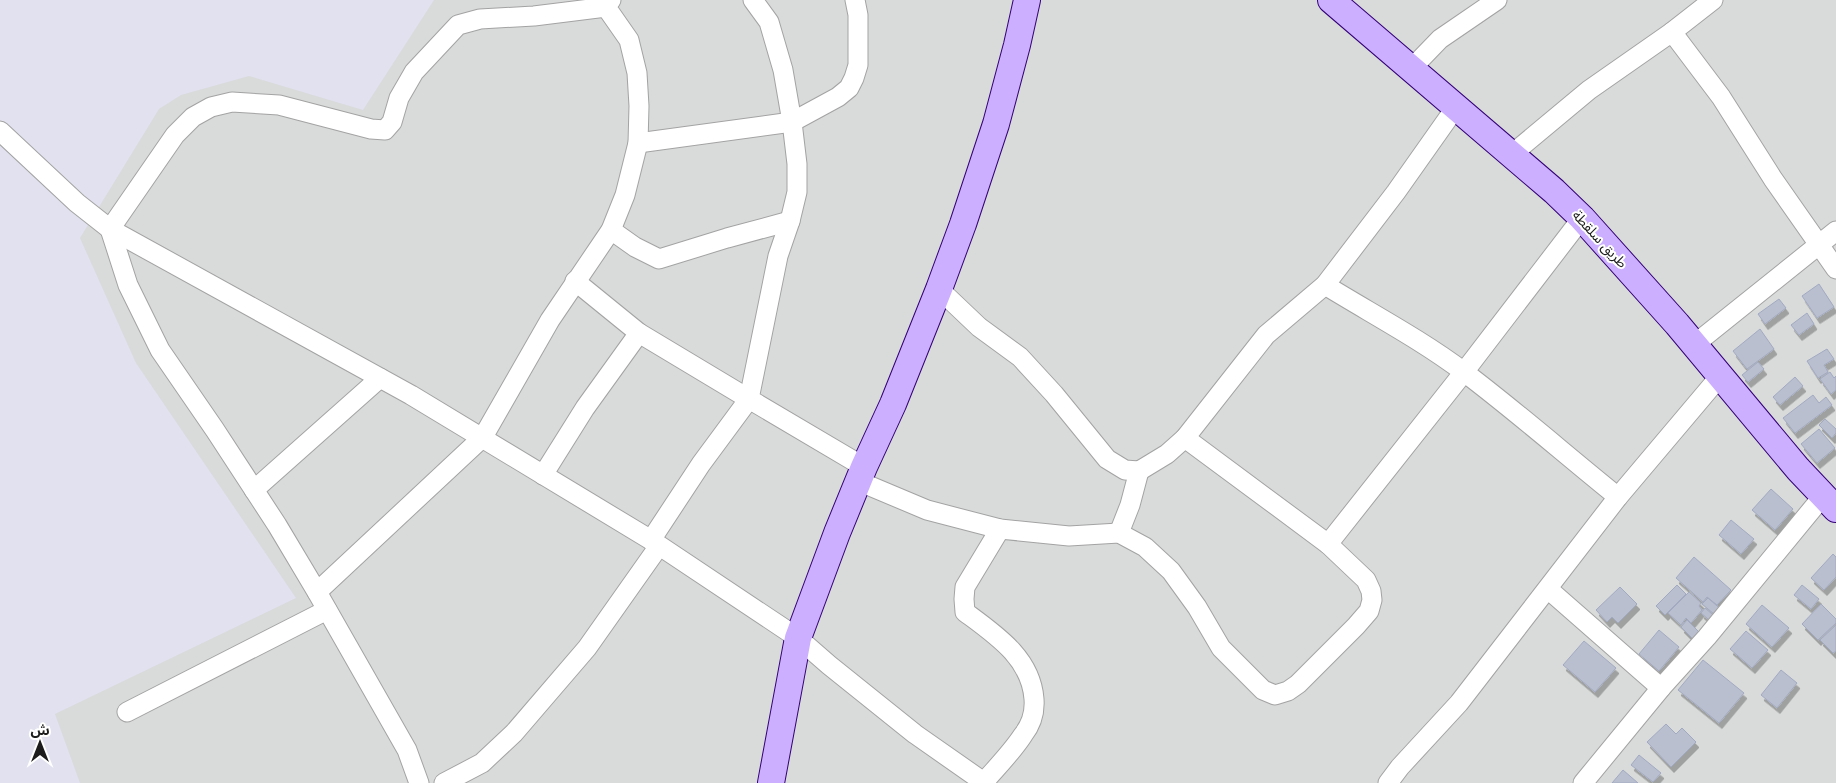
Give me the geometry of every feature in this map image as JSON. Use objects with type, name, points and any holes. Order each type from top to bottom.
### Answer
[{"type":"street","points":[[444,783],[482,763],[514,733],[587,648],[655,543],[701,464],[749,399],[778,256],[798,192],[792,122],[783,70],[769,22],[753,0]]},
{"type":"street","points":[[638,143],[792,122],[838,97],[848,88],[854,78],[858,65],[858,15],[855,0]]},
{"type":"street","points":[[771,783],[798,638],[861,474],[893,404],[939,289],[996,124],[1027,0]]},
{"type":"street","name":"طريق سلقطة","points":[[1331,0],[1582,218],[1695,344],[1788,457],[1830,503]]},
{"type":"street","points":[[1411,69],[1440,40],[1497,0]]},
{"type":"street","points":[[1511,155],[1589,90],[1672,32],[1713,0]]},
{"type":"street","points":[[110,229],[175,135],[193,117],[211,108],[232,102],[279,105],[371,129],[384,130],[392,122],[399,98],[414,72],[444,37],[458,25],[480,19],[534,16],[608,3],[629,40],[637,73],[639,106],[638,143],[625,194],[611,230],[536,344],[483,437],[317,592]]},
{"type":"street","points":[[1672,32],[1721,97],[1773,180],[1836,269]]},
{"type":"street","points":[[939,289],[980,327],[1020,357],[1107,459],[1125,470],[1139,471],[1168,454],[1185,438],[1266,335],[1325,285],[1396,192],[1456,107]]},
{"type":"street","points":[[0,131],[91,216],[110,229],[483,437],[655,543],[798,638],[915,734],[984,783],[1024,734],[1034,711],[1033,692],[1028,673],[1017,655],[997,636],[965,612],[964,599],[966,587],[1000,529]]},
{"type":"street","points":[[1328,544],[1464,372],[1582,218]]},
{"type":"street","points":[[611,230],[635,247],[659,259],[675,256],[727,238],[790,221]]},
{"type":"street","points":[[110,229],[128,285],[160,350],[254,490],[317,592],[407,750],[419,783]]},
{"type":"street","points":[[1695,344],[1836,231]]},
{"type":"street","points":[[576,281],[640,333],[749,399],[861,474],[927,510],[1000,529],[1069,536],[1119,533],[1145,547],[1172,571],[1222,648],[1254,683],[1262,690],[1275,694],[1288,691],[1298,684],[1369,611],[1372,600],[1371,591],[1366,580],[1328,544],[1185,438]]},
{"type":"street","points":[[1325,285],[1410,336],[1464,372],[1618,498]]},
{"type":"street","points":[[543,475],[585,408],[640,333]]},
{"type":"street","points":[[1388,783],[1400,767],[1459,703],[1618,498],[1720,375]]},
{"type":"street","points":[[254,490],[380,378]]},
{"type":"street","points":[[1119,533],[1130,505],[1139,471]]},
{"type":"street","points":[[1583,783],[1660,688],[1830,503]]},
{"type":"street","points":[[1548,589],[1660,688]]},
{"type":"street","points":[[127,712],[327,610]]},
{"type":"shaded area","points":[[434,0],[1836,0],[1836,783],[80,783],[55,714],[296,598],[136,363],[80,238],[159,109],[181,95],[249,76],[363,110]]},
{"type":"building","points":[[1819,284],[1834,307],[1817,318],[1802,296]]},
{"type":"building","points":[[1779,299],[1786,308],[1765,324],[1758,314]]},
{"type":"building","points":[[1807,313],[1814,324],[1799,335],[1791,325]]},
{"type":"building","points":[[1760,329],[1774,349],[1747,369],[1733,351]]},
{"type":"building","points":[[1827,349],[1834,359],[1824,365],[1828,372],[1818,378],[1807,361]]},
{"type":"building","points":[[1758,362],[1764,369],[1748,382],[1742,375]]},
{"type":"building","points":[[1830,372],[1834,378],[1836,376],[1836,390],[1831,394],[1820,379]]},
{"type":"building","points":[[1795,377],[1803,386],[1780,405],[1773,397]]},
{"type":"building","points":[[1813,395],[1819,403],[1826,397],[1832,405],[1795,433],[1783,418]]},
{"type":"building","points":[[1825,419],[1836,429],[1836,433],[1832,438],[1819,425]]},
{"type":"building","points":[[1819,429],[1835,448],[1817,463],[1801,444]]},
{"type":"building","points":[[1771,489],[1793,509],[1775,530],[1752,510]]},
{"type":"building","points":[[1731,520],[1754,539],[1741,554],[1719,535]]},
{"type":"building","points":[[1833,554],[1836,557],[1836,577],[1824,590],[1811,578]]},
{"type":"building","points":[[1694,557],[1731,590],[1717,605],[1707,597],[1703,602],[1676,578]]},
{"type":"building","points":[[1677,585],[1686,594],[1665,615],[1656,606]]},
{"type":"building","points":[[1802,585],[1819,599],[1811,609],[1794,595]]},
{"type":"building","points":[[1620,587],[1637,604],[1618,623],[1612,617],[1607,622],[1596,610]]},
{"type":"building","points":[[1689,592],[1701,603],[1699,606],[1702,610],[1691,623],[1686,618],[1681,625],[1668,613]]},
{"type":"building","points":[[1708,598],[1725,613],[1720,619],[1702,604]]},
{"type":"building","points":[[1821,604],[1836,619],[1836,623],[1818,640],[1802,624]]},
{"type":"building","points":[[1762,605],[1789,628],[1772,647],[1746,624]]},
{"type":"building","points":[[1705,608],[1719,620],[1715,625],[1701,613]]},
{"type":"building","points":[[1687,620],[1700,633],[1693,639],[1681,627]]},
{"type":"building","points":[[1836,625],[1836,651],[1833,653],[1820,640]]},
{"type":"building","points":[[1659,630],[1679,647],[1659,671],[1639,654]]},
{"type":"building","points":[[1746,631],[1768,650],[1752,668],[1730,649]]},
{"type":"building","points":[[1584,641],[1616,668],[1595,692],[1563,665]]},
{"type":"building","points":[[1703,660],[1744,693],[1719,723],[1678,690]]},
{"type":"building","points":[[1781,670],[1797,683],[1777,708],[1761,695]]},
{"type":"building","points":[[1666,724],[1676,734],[1682,728],[1696,742],[1671,767],[1647,742]]},
{"type":"building","points":[[1639,755],[1661,773],[1653,782],[1631,765]]},
{"type":"building","points":[[1623,770],[1638,783],[1612,783]]}]
